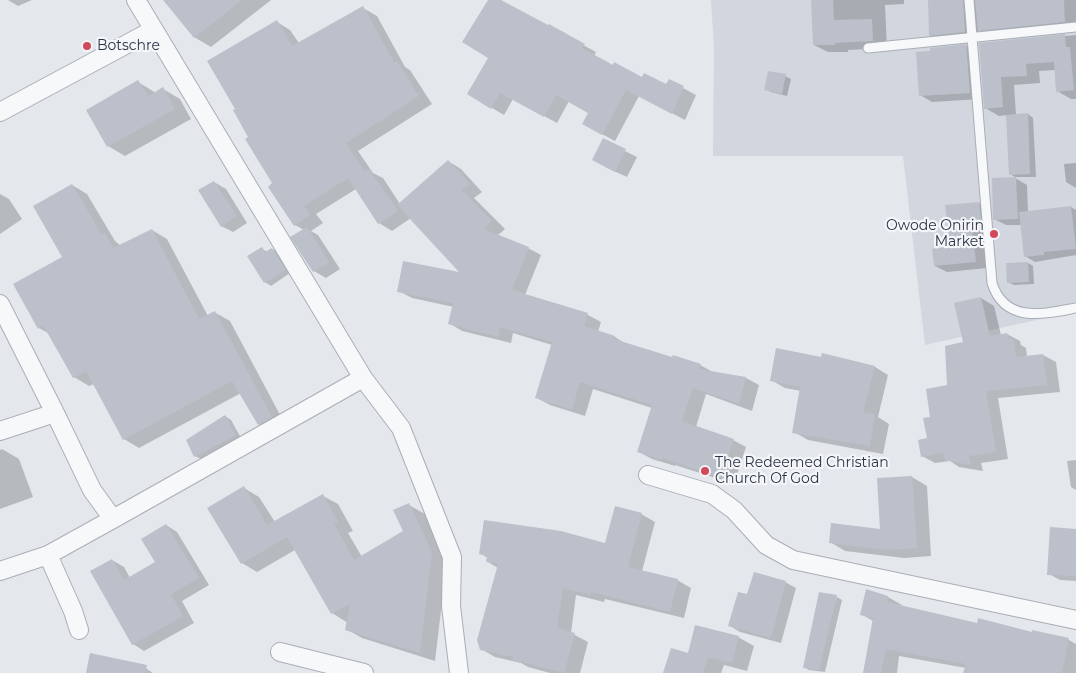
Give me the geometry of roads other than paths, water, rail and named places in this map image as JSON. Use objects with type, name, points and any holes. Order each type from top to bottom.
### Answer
[{"type":"street","points":[[136,0],[363,378],[401,428],[410,445],[452,557],[450,606],[459,673]]},
{"type":"street","points":[[0,112],[153,30]]},
{"type":"street","points":[[0,304],[92,490],[113,519]]},
{"type":"street","points":[[0,571],[48,555],[363,378]]},
{"type":"street","points":[[0,432],[55,413]]},
{"type":"street","points":[[648,475],[712,494],[734,510],[766,545],[793,560],[1076,620]]},
{"type":"street","points":[[48,555],[73,611],[79,630]]},
{"type":"street","points":[[280,652],[364,673]]},
{"type":"lane","points":[[969,0],[994,291],[1003,303],[1020,312],[1040,315],[1076,308]]},
{"type":"lane","points":[[868,48],[1076,27]]},
{"type":"place","name":"Botschre","points":[[87,46]]},
{"type":"place","name":"Owode Onirin Market","points":[[994,234]]},
{"type":"place","name":"The Redeemed Christian Church Of God","points":[[705,471]]}]
